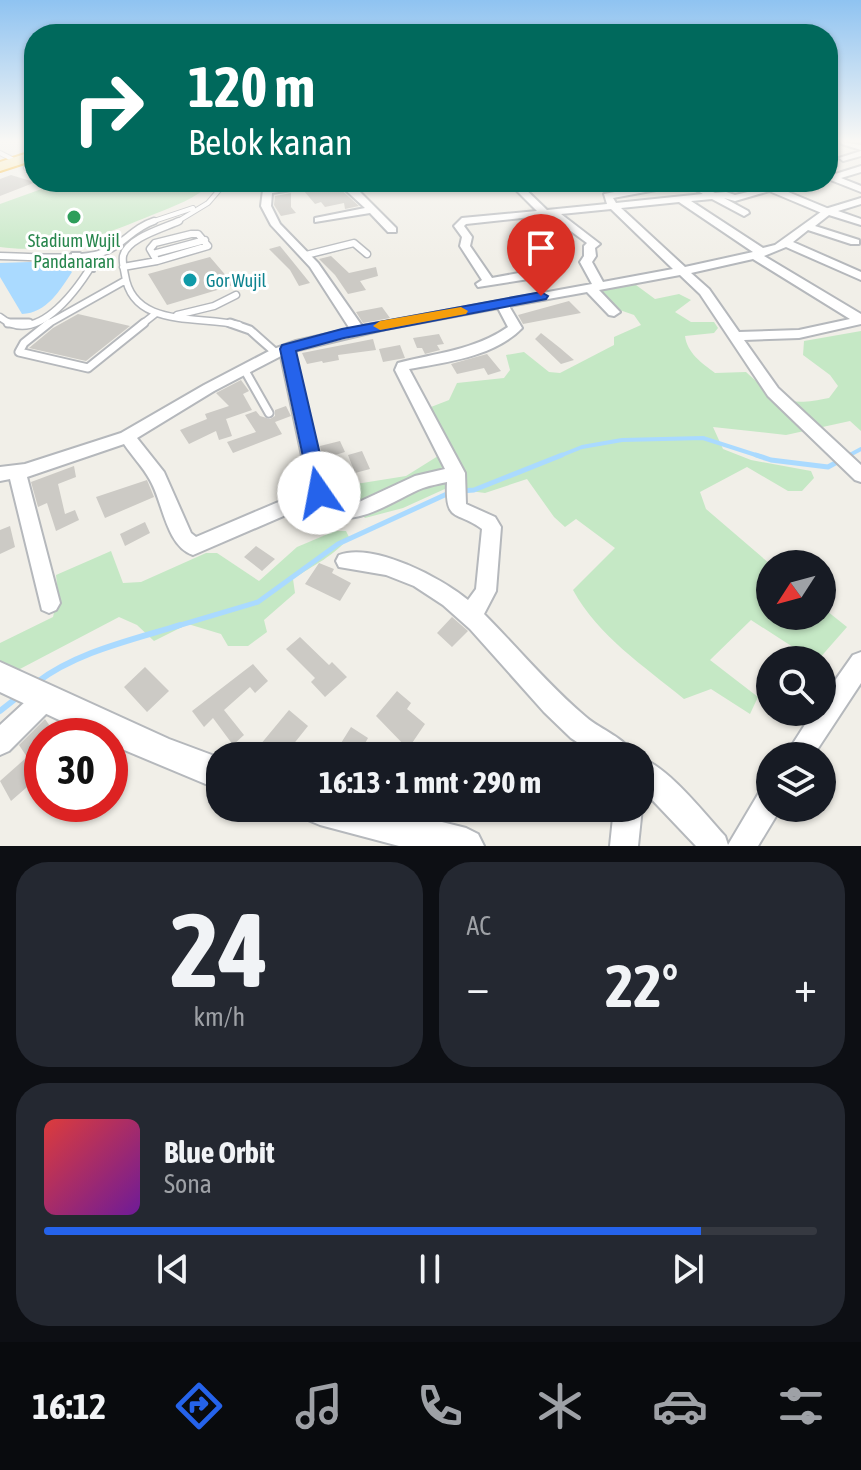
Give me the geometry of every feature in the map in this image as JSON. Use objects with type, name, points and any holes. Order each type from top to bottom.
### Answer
[{"type":"street","points":[[840,181],[861,189]]},
{"type":"street","points":[[268,192],[265,202],[281,232],[306,255],[358,331]]},
{"type":"street","points":[[353,192],[392,230]]},
{"type":"street","points":[[525,192],[595,244],[589,246],[586,262],[594,286],[614,312]]},
{"type":"street","points":[[627,192],[607,195],[613,206],[705,292],[762,379],[789,410],[861,475]]},
{"type":"street","points":[[672,192],[720,224],[725,231],[861,320]]},
{"type":"street","points":[[705,192],[744,213]]},
{"type":"street","points":[[488,281],[465,246],[467,235],[459,223],[727,195],[735,198],[750,192]]},
{"type":"street","points":[[783,192],[861,222]]},
{"type":"street","points":[[49,603],[9,473],[127,437],[244,369],[282,351],[358,331],[759,254],[787,243],[828,211],[861,201]]},
{"type":"street","points":[[319,220],[376,214]]},
{"type":"street","points":[[351,223],[376,214]]},
{"type":"street","points":[[809,227],[855,242]]},
{"type":"street","points":[[787,243],[861,276]]},
{"type":"street","points":[[76,255],[90,269]]},
{"type":"street","points":[[471,615],[486,591],[492,527],[483,517],[465,515],[457,485],[403,366],[478,349],[505,336],[515,328],[482,285],[488,281],[535,274]]},
{"type":"street","points":[[736,336],[799,334],[861,320]]},
{"type":"street","points":[[282,351],[319,493],[330,508],[351,511],[421,481],[457,485]]},
{"type":"street","points":[[127,437],[158,477],[184,538],[193,547],[319,493]]},
{"type":"street","points":[[346,561],[370,561],[405,572],[457,600],[579,728],[600,742]]},
{"type":"street","points":[[807,742],[861,663]]},
{"type":"street","points":[[0,742],[26,689],[164,753],[206,769]]},
{"type":"street","points":[[654,782],[715,846]]},
{"type":"street","points":[[374,822],[466,846]]},
{"type":"street","points":[[624,846],[627,822]]},
{"type":"street","points":[[742,846],[757,822]]},
{"type":"lane","points":[[0,256],[98,255],[128,244],[201,206],[219,192]]},
{"type":"lane","points":[[123,267],[205,240]]},
{"type":"lane","points":[[306,255],[354,243],[367,254]]},
{"type":"lane","points":[[128,244],[123,267],[128,290],[140,307],[168,317],[232,323],[252,331],[282,351]]},
{"type":"lane","points":[[0,317],[7,324],[38,321],[70,299],[98,255]]},
{"type":"lane","points":[[126,280],[95,295],[47,326],[21,344],[19,352],[88,368],[155,314]]},
{"type":"lane","points":[[168,317],[214,306],[236,295]]},
{"type":"lane","points":[[244,369],[269,413]]},
{"type":"green space","name":"Stadium Wujil Pandanaran","points":[[33,192],[200,192],[184,202],[97,236],[40,248],[0,247],[0,204]]},
{"type":"green space","points":[[626,283],[636,285],[655,299],[679,294],[691,300],[675,312],[691,322],[714,322],[718,328],[714,333],[685,336],[696,357],[715,373],[746,372],[775,395],[792,401],[829,398],[838,386],[830,375],[803,355],[804,341],[861,331],[861,431],[850,421],[786,435],[713,427],[723,449],[751,460],[811,471],[814,478],[802,491],[788,491],[747,467],[700,492],[706,509],[756,552],[756,623],[751,620],[710,660],[756,695],[750,714],[711,689],[684,699],[595,622],[573,590],[615,548],[576,519],[565,527],[554,517],[527,479],[485,493],[447,488],[403,508],[365,518],[340,494],[356,484],[406,476],[446,451],[431,407],[449,400],[457,383],[504,378],[510,370],[506,355],[524,352],[549,372],[560,373],[614,345],[614,337],[641,325],[634,315],[614,308],[599,291]]},
{"type":"green space","points":[[335,531],[346,531],[349,537],[331,555],[293,579],[295,593],[264,620],[267,632],[248,646],[228,646],[221,634],[188,624],[154,641],[137,625],[119,617],[18,670],[0,664],[0,643],[53,617],[58,595],[56,575],[111,551],[123,583],[141,582],[206,553],[217,553],[259,581],[297,547]]},
{"type":"green space","points":[[836,618],[847,627],[830,646],[791,646],[766,630],[836,630]]},
{"type":"water","points":[[60,261],[72,272],[63,286],[39,310],[22,314],[0,277],[0,263]]},
{"type":"building","points":[[0,181],[24,181],[24,187],[0,196]]},
{"type":"building","points":[[305,192],[344,192],[359,206],[345,209],[344,203],[325,207],[321,202],[315,204]]},
{"type":"building","points":[[291,193],[291,207],[296,213],[281,216],[274,205],[275,196]]},
{"type":"building","points":[[280,246],[310,283],[299,286],[290,270],[269,249]]},
{"type":"building","points":[[331,256],[349,273],[376,267],[378,276],[360,281],[366,290],[348,294],[319,259]]},
{"type":"building","name":"Gor Wujil","points":[[210,257],[234,285],[167,305],[148,274]]},
{"type":"building","points":[[569,301],[581,313],[523,324],[518,315]]},
{"type":"building","points":[[382,307],[390,318],[363,323],[356,312]]},
{"type":"building","points":[[78,314],[130,326],[86,361],[29,348],[53,328]]},
{"type":"building","points":[[541,333],[574,360],[561,364],[535,339]]},
{"type":"building","points":[[439,334],[444,344],[437,345],[440,350],[425,354],[422,348],[417,348],[413,338]]},
{"type":"building","points":[[373,339],[376,350],[338,355],[339,360],[307,364],[302,353]]},
{"type":"building","points":[[400,345],[405,358],[383,362],[379,349]]},
{"type":"building","points":[[487,354],[501,371],[488,375],[484,368],[457,374],[451,364]]},
{"type":"building","points":[[241,380],[249,391],[243,394],[252,410],[226,419],[232,436],[219,440],[216,431],[189,444],[180,430],[207,419],[205,414],[229,406],[216,393]]},
{"type":"building","points":[[286,406],[291,416],[275,422],[282,434],[233,453],[227,442],[256,432],[245,415],[256,411],[270,419],[275,416],[275,410]]},
{"type":"building","points":[[340,441],[345,452],[322,459],[320,446]]},
{"type":"building","points":[[362,451],[370,469],[355,473],[348,455]]},
{"type":"building","points":[[74,466],[76,477],[58,484],[65,514],[75,510],[79,520],[56,531],[47,503],[38,507],[31,482]]},
{"type":"building","points":[[147,480],[154,497],[105,518],[96,497]]},
{"type":"building","points":[[145,522],[150,533],[125,546],[120,534]]},
{"type":"building","points":[[10,526],[15,547],[0,554],[0,530]]},
{"type":"building","points":[[256,546],[275,559],[262,571],[244,557]]},
{"type":"building","points":[[319,563],[334,569],[332,573],[351,583],[340,601],[305,584]]},
{"type":"building","points":[[452,617],[468,631],[452,647],[437,633]]},
{"type":"building","points":[[300,637],[329,665],[332,662],[347,677],[325,697],[311,682],[315,678],[286,649]]},
{"type":"building","points":[[253,664],[268,681],[255,693],[250,687],[224,710],[244,735],[236,742],[231,742],[213,718],[204,727],[192,711]]},
{"type":"building","points":[[145,667],[169,691],[147,712],[124,687]]},
{"type":"building","points":[[397,691],[411,703],[407,709],[425,724],[413,742],[401,742],[376,716]]},
{"type":"building","points":[[289,710],[308,726],[295,742],[263,742]]},
{"type":"building","points":[[351,727],[368,738],[366,742],[342,742]]},
{"type":"building","points":[[24,760],[24,790],[11,801],[0,781]]},
{"type":"waterway","points":[[562,455],[582,447],[622,440],[703,438],[762,457]]},
{"type":"waterway","points":[[846,457],[861,449]]},
{"type":"waterway","points":[[461,491],[474,490],[562,455]]},
{"type":"waterway","points":[[557,457],[562,455]]},
{"type":"waterway","points":[[756,455],[762,457]]},
{"type":"waterway","points":[[762,457],[828,467],[850,455]]},
{"type":"waterway","points":[[174,627],[258,602],[338,544],[449,493]]},
{"type":"waterway","points":[[36,683],[86,655],[180,625]]},
{"type":"waterway","points":[[0,711],[19,696]]},
{"type":"slow traffic","points":[[380,326],[461,311]]},
{"type":"place","name":"Stadium Wujil Pandanaran","points":[[74,217]]},
{"type":"place","name":"Gor Wujil","points":[[190,280]]},
{"type":"route","points":[[319,493],[287,349],[342,333],[541,296]]}]
